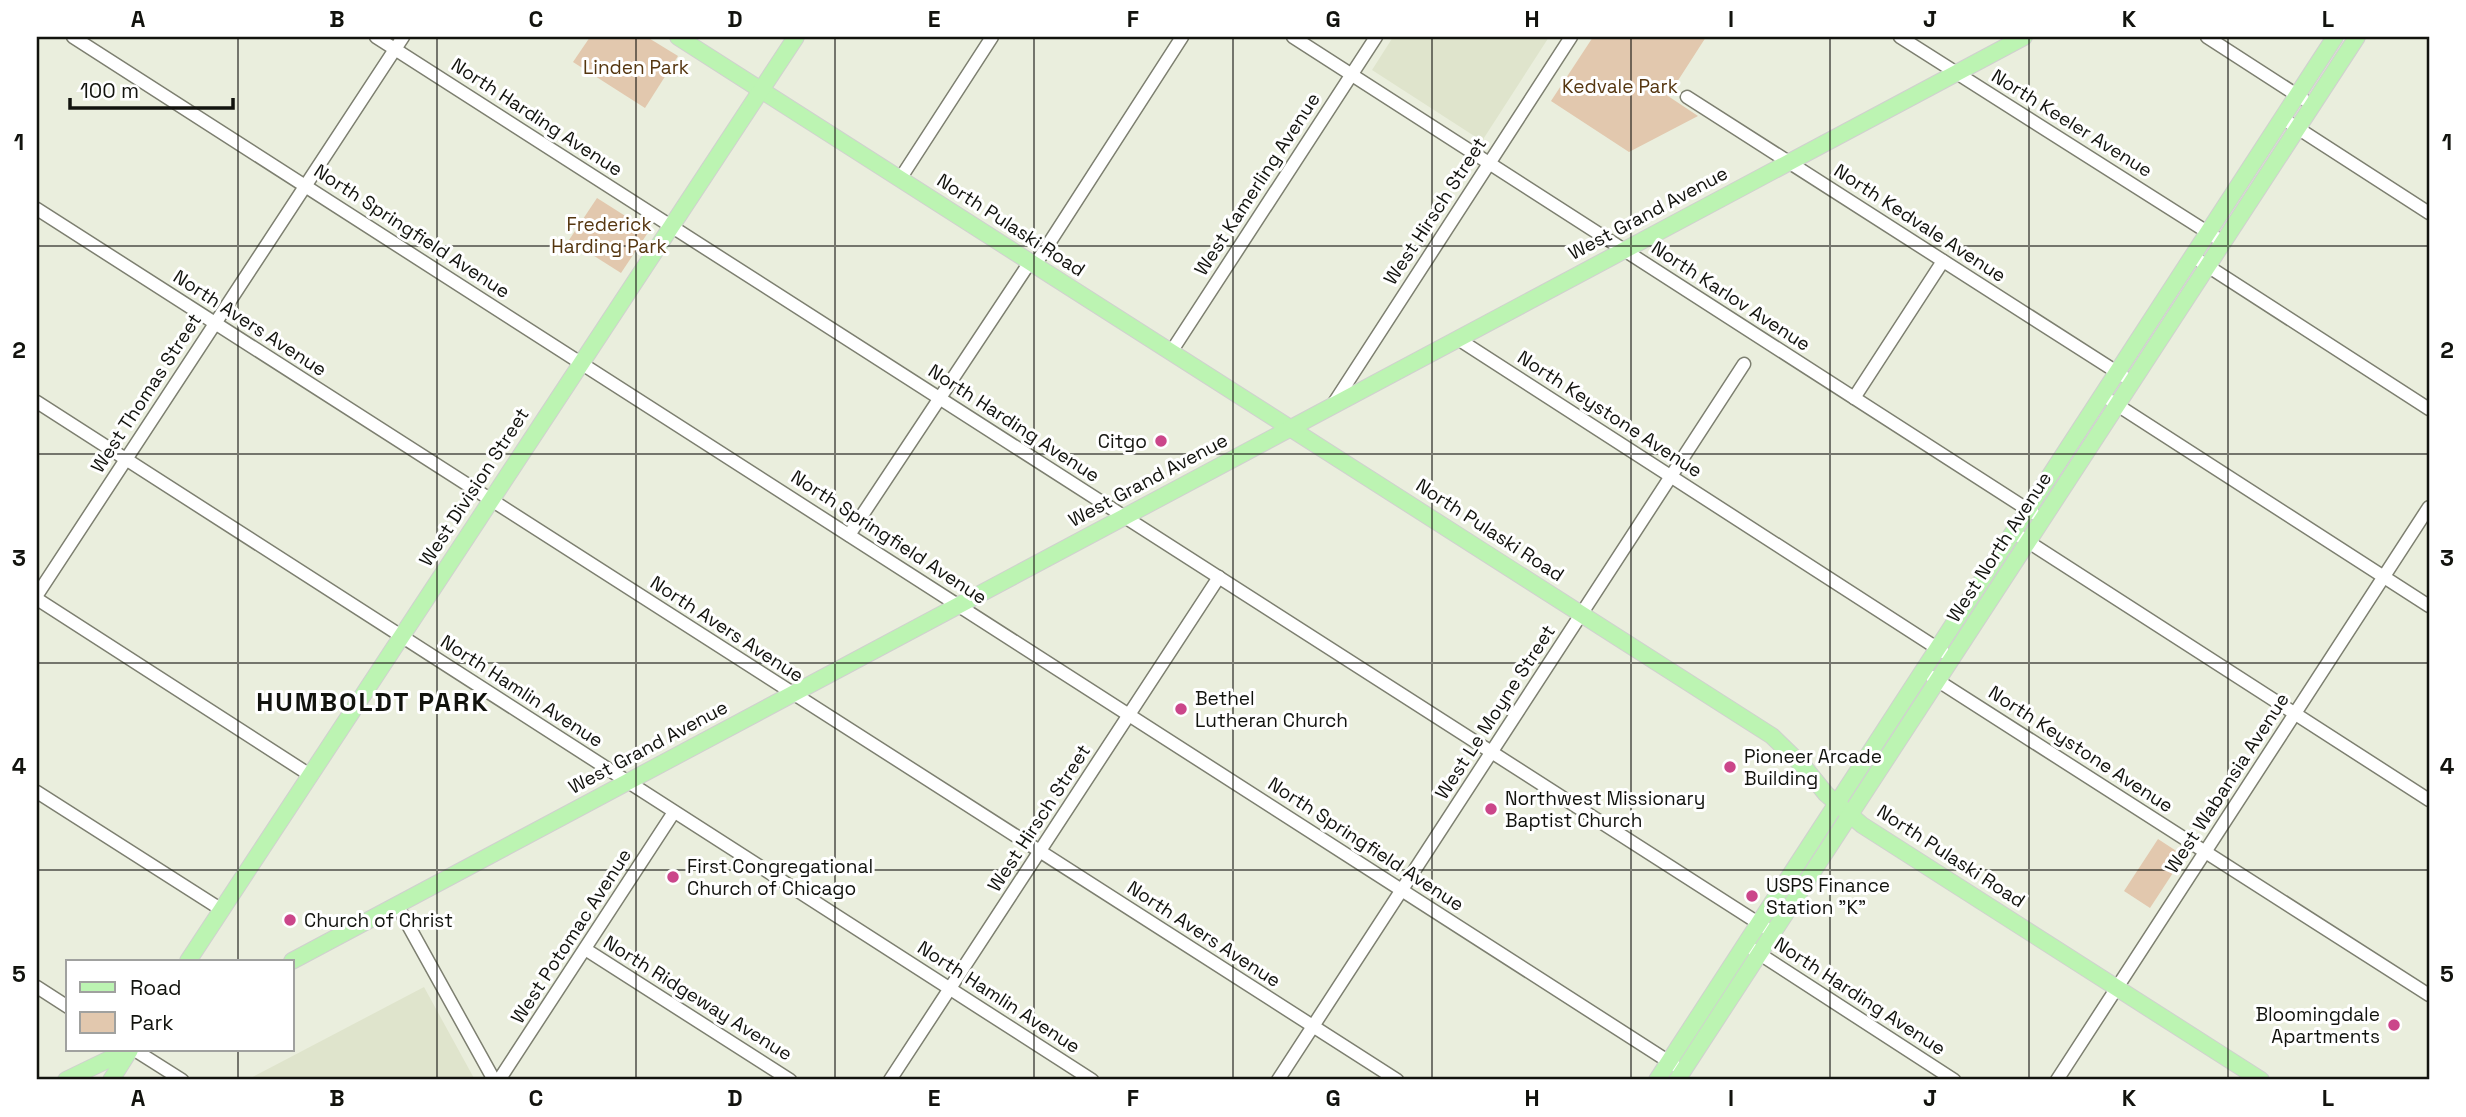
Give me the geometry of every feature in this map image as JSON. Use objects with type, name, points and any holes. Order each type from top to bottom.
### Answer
[{"type":"main road","name":"North Pulaski Road","points":[[678,37],[1772,736],[1862,825],[2261,1080]]},
{"type":"main road","name":"West Division Street","points":[[189,960],[796,37]]},
{"type":"main road","name":"West Grand Avenue","points":[[294,960],[2024,37]]},
{"type":"main road","name":"West North Avenue","points":[[1657,1080],[2335,37]]},
{"type":"main road","name":"West North Avenue","points":[[1680,1076],[2357,37]]},
{"type":"main road","points":[[66,1080],[130,1050]]},
{"type":"main road","points":[[111,1080],[131,1050]]},
{"type":"street","name":"North Springfield Avenue","points":[[73,37],[1669,1062],[1680,1076]]},
{"type":"street","name":"North Harding Avenue","points":[[376,37],[1773,933]]},
{"type":"street","name":"West Thomas Street","points":[[37,597],[403,37]]},
{"type":"street","points":[[900,179],[992,37]]},
{"type":"street","points":[[849,535],[1182,37]]},
{"type":"street","name":"North Karlov Avenue","points":[[1293,37],[2043,519]]},
{"type":"street","name":"West Kamerling Avenue","points":[[1171,352],[1376,37]]},
{"type":"street","name":"West Hirsch Street","points":[[1332,406],[1571,37]]},
{"type":"street","name":"North Keeler Avenue","points":[[1900,37],[2223,242]]},
{"type":"street","points":[[2207,37],[2312,104]]},
{"type":"street","name":"North Kedvale Avenue","points":[[1687,97],[2132,382]]},
{"type":"street","points":[[2282,118],[2429,212]]},
{"type":"street","name":"North Avers Avenue","points":[[37,209],[1397,1080]]},
{"type":"street","points":[[2192,256],[2429,409]]},
{"type":"street","points":[[1854,398],[1943,261]]},
{"type":"street","name":"North Keystone Avenue","points":[[1458,338],[1952,658]]},
{"type":"street","name":"West Le Moyne Street","points":[[1278,1080],[1744,364]]},
{"type":"street","points":[[2102,395],[2429,606]]},
{"type":"street","name":"North Hamlin Avenue","points":[[37,402],[1092,1080]]},
{"type":"street","name":"West Wabansia Avenue","points":[[2057,1080],[2429,508]]},
{"type":"street","points":[[2013,532],[2429,800]]},
{"type":"street","name":"West Hirsch Street","points":[[890,1080],[1219,578]]},
{"type":"street","points":[[37,597],[310,775]]},
{"type":"street","name":"North Keystone Avenue","points":[[1923,671],[2429,995]]},
{"type":"street","points":[[37,792],[222,910]]},
{"type":"street","name":"West Potomac Avenue","points":[[497,1080],[674,812]]},
{"type":"street","points":[[397,905],[497,1080]]},
{"type":"street","name":"North Harding Avenue","points":[[1745,945],[1954,1080]]},
{"type":"street","name":"North Ridgeway Avenue","points":[[585,949],[790,1080]]},
{"type":"street","points":[[37,987],[66,1006]]},
{"type":"street","points":[[134,1050],[182,1080]]},
{"type":"shaded area","points":[[1393,37],[1549,37],[1482,141],[1372,70]]},
{"type":"shaded area","points":[[424,987],[475,1080],[247,1080]]},
{"type":"green space","name":"Linden Park","points":[[590,37],[647,37],[678,56],[645,108],[573,62]]},
{"type":"green space","name":"Kedvale Park","points":[[1593,37],[1706,37],[1668,96],[1698,116],[1629,152],[1551,101]]},
{"type":"green space","name":"Frederick Harding Park","points":[[597,198],[649,231],[621,273],[569,240]]},
{"type":"green space","points":[[2158,839],[2184,856],[2150,908],[2124,891]]},
{"type":"place","name":"Citgo","points":[[1161,441]]},
{"type":"place","name":"Bethel Lutheran Church","points":[[1181,709]]},
{"type":"place","name":"Pioneer Arcade Building","points":[[1730,767]]},
{"type":"place","name":"Northwest Missionary Baptist Church","points":[[1491,809]]},
{"type":"place","name":"First Congregational Church of Chicago","points":[[673,877]]},
{"type":"place","name":"USPS Finance Station \"K\"","points":[[1752,896]]},
{"type":"place","name":"Church of Christ","points":[[290,920]]},
{"type":"place","name":"Bloomingdale Apartments","points":[[2394,1025]]},
{"type":"district","name":"HUMBOLDT PARK","points":[[373,702]]}]
